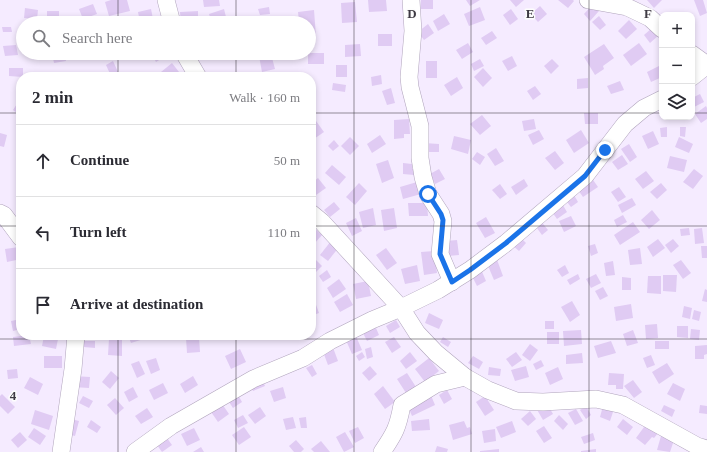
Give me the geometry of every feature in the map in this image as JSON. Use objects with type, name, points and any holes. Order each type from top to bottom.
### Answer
[{"type":"street","points":[[166,0],[170,16]]},
{"type":"street","points":[[411,0],[413,31],[409,77],[410,87],[420,126],[420,158],[428,194],[441,214],[443,220],[440,254],[452,282]]},
{"type":"street","points":[[588,0],[627,7],[650,18],[659,26]]},
{"type":"street","points":[[695,56],[706,65],[695,74]]},
{"type":"street","points":[[188,60],[195,72]]},
{"type":"street","points":[[135,452],[171,426],[253,379],[303,358],[330,341],[372,320],[401,308],[452,282],[470,270],[506,243],[585,176],[625,124],[644,108],[659,100]]},
{"type":"street","points":[[0,213],[4,215],[16,231]]},
{"type":"street","points":[[316,217],[401,308],[422,338],[436,353],[465,377],[488,390],[516,401],[543,402],[596,399],[623,404],[697,446],[707,449]]},
{"type":"street","points":[[61,452],[73,369],[76,340]]},
{"type":"street","points":[[382,452],[398,425],[402,405],[436,384],[465,377]]},
{"type":"building","points":[[111,0],[127,0],[130,11],[109,16],[105,2]]},
{"type":"building","points":[[203,0],[219,0],[220,6],[204,7]]},
{"type":"building","points":[[368,0],[386,0],[387,11],[369,12]]},
{"type":"building","points":[[421,0],[433,0],[433,9],[421,9]]},
{"type":"building","points":[[466,0],[480,0],[470,6]]},
{"type":"building","points":[[510,0],[524,0],[516,7]]},
{"type":"building","points":[[558,0],[573,0],[574,1],[568,8]]},
{"type":"building","points":[[647,0],[662,0],[654,8]]},
{"type":"building","points":[[694,0],[703,0],[707,13],[700,16]]},
{"type":"building","points":[[355,2],[357,22],[342,23],[341,3]]},
{"type":"building","points":[[93,4],[97,14],[91,16],[82,16],[79,9]]},
{"type":"building","points":[[592,5],[599,11],[590,21],[584,14]]},
{"type":"building","points":[[540,6],[547,14],[538,22],[531,14]]},
{"type":"building","points":[[269,7],[270,14],[260,15],[258,9]]},
{"type":"building","points":[[480,7],[485,20],[469,26],[464,14]]},
{"type":"building","points":[[25,8],[38,10],[37,16],[24,16]]},
{"type":"building","points":[[151,9],[152,16],[139,16],[138,12]]},
{"type":"building","points":[[224,9],[226,16],[210,16],[209,14]]},
{"type":"building","points":[[511,9],[518,19],[510,25],[503,15]]},
{"type":"building","points":[[314,10],[314,16],[298,16],[298,12]]},
{"type":"building","points":[[47,11],[59,11],[59,16],[47,16]]},
{"type":"building","points":[[198,11],[198,16],[180,16],[180,12]]},
{"type":"building","points":[[444,14],[450,24],[438,31],[433,21]]},
{"type":"building","points":[[599,16],[606,25],[600,30],[592,22]]},
{"type":"building","points":[[629,20],[637,29],[626,39],[618,31]]},
{"type":"building","points":[[428,24],[434,33],[424,40],[418,32]]},
{"type":"building","points":[[2,27],[11,27],[12,32],[3,32]]},
{"type":"building","points":[[652,28],[659,35],[650,43],[644,35]]},
{"type":"building","points":[[492,31],[497,38],[486,45],[481,38]]},
{"type":"building","points":[[378,34],[392,34],[392,46],[378,46]]},
{"type":"building","points":[[468,43],[473,52],[462,59],[456,50]]},
{"type":"building","points":[[639,43],[647,54],[631,66],[623,55]]},
{"type":"building","points":[[360,44],[361,56],[345,57],[345,45]]},
{"type":"building","points":[[604,44],[614,58],[603,66],[604,69],[595,75],[584,57]]},
{"type":"building","points":[[16,45],[16,55],[5,56],[3,46]]},
{"type":"building","points":[[316,53],[324,53],[324,64],[308,64],[308,60],[316,60]]},
{"type":"building","points":[[512,56],[517,66],[508,71],[502,61]]},
{"type":"building","points":[[480,59],[484,66],[474,71],[471,64]]},
{"type":"building","points":[[552,59],[559,66],[551,74],[544,66]]},
{"type":"building","points":[[53,60],[66,61],[54,63]]},
{"type":"building","points":[[260,60],[273,60],[275,69],[262,72]]},
{"type":"building","points":[[113,61],[118,72],[109,72],[106,65]]},
{"type":"building","points":[[426,61],[437,61],[437,78],[426,78]]},
{"type":"building","points":[[172,63],[179,72],[161,72]]},
{"type":"building","points":[[336,65],[347,65],[347,77],[336,77]]},
{"type":"building","points":[[659,66],[659,78],[651,82],[647,72]]},
{"type":"building","points":[[9,68],[23,68],[23,72],[16,72],[16,76],[9,76]]},
{"type":"building","points":[[483,68],[492,78],[483,87],[474,77]]},
{"type":"building","points":[[381,75],[382,84],[372,86],[371,77]]},
{"type":"building","points":[[457,77],[463,88],[451,96],[444,85]]},
{"type":"building","points":[[588,78],[588,88],[577,89],[577,79]]},
{"type":"building","points":[[620,81],[624,90],[611,94],[607,86]]},
{"type":"building","points":[[333,83],[346,85],[345,92],[332,90]]},
{"type":"building","points":[[535,86],[541,94],[533,100],[527,91]]},
{"type":"building","points":[[391,88],[395,103],[387,105],[382,91]]},
{"type":"building","points":[[700,94],[704,102],[695,106],[695,96]]},
{"type":"building","points":[[16,105],[16,112],[13,110]]},
{"type":"building","points":[[706,106],[707,119],[701,123],[695,114]]},
{"type":"building","points":[[584,113],[598,113],[598,124],[585,124]]},
{"type":"building","points":[[482,115],[491,126],[480,135],[470,124]]},
{"type":"building","points":[[409,119],[410,134],[404,134],[404,138],[394,139],[394,120]]},
{"type":"building","points":[[534,119],[536,129],[524,131],[522,121]]},
{"type":"building","points":[[316,121],[324,132],[316,138]]},
{"type":"building","points":[[667,127],[667,137],[661,137],[660,128]]},
{"type":"building","points":[[680,127],[686,127],[685,137],[680,136]]},
{"type":"building","points":[[539,130],[544,139],[533,145],[528,135]]},
{"type":"building","points":[[581,130],[589,143],[574,153],[566,140]]},
{"type":"building","points":[[653,131],[659,144],[648,149],[642,136]]},
{"type":"building","points":[[0,133],[7,135],[4,147],[0,146]]},
{"type":"building","points":[[380,135],[386,144],[372,153],[367,144]]},
{"type":"building","points":[[454,136],[471,140],[468,154],[451,149]]},
{"type":"building","points":[[350,137],[359,146],[350,155],[341,146]]},
{"type":"building","points":[[679,137],[693,144],[689,153],[675,147]]},
{"type":"building","points":[[334,140],[339,146],[333,151],[328,146]]},
{"type":"building","points":[[424,143],[439,144],[439,152],[424,152]]},
{"type":"building","points":[[629,144],[637,157],[630,162],[621,149]]},
{"type":"building","points":[[496,148],[504,161],[495,166],[487,154]]},
{"type":"building","points":[[555,151],[564,163],[555,170],[545,158]]},
{"type":"building","points":[[477,152],[485,157],[480,165],[472,159]]},
{"type":"building","points":[[622,155],[628,164],[618,170],[612,162]]},
{"type":"building","points":[[670,156],[687,160],[684,172],[667,168]]},
{"type":"building","points":[[388,160],[394,178],[382,183],[376,164]]},
{"type":"building","points":[[403,163],[412,164],[414,175],[403,174]]},
{"type":"building","points":[[332,165],[346,177],[339,185],[325,173]]},
{"type":"building","points":[[439,169],[445,179],[435,184],[430,174]]},
{"type":"building","points":[[694,169],[703,176],[693,189],[683,182]]},
{"type":"building","points":[[646,171],[654,181],[643,189],[635,179]]},
{"type":"building","points":[[591,177],[598,187],[583,197],[576,187]]},
{"type":"building","points":[[318,178],[326,188],[316,195],[316,180]]},
{"type":"building","points":[[524,179],[528,186],[516,195],[511,187]]},
{"type":"building","points":[[417,182],[421,194],[403,199],[400,187]]},
{"type":"building","points":[[359,183],[367,191],[355,205],[346,197]]},
{"type":"building","points":[[661,183],[667,190],[657,199],[650,192]]},
{"type":"building","points":[[500,184],[507,194],[500,199],[492,190]]},
{"type":"building","points":[[619,187],[626,197],[618,202],[611,192]]},
{"type":"building","points":[[574,195],[578,202],[571,207],[563,197]]},
{"type":"building","points":[[632,198],[636,205],[622,213],[618,205]]},
{"type":"building","points":[[334,202],[340,209],[330,217],[324,210]]},
{"type":"building","points":[[561,202],[567,212],[557,219],[550,209]]},
{"type":"building","points":[[408,203],[427,203],[428,216],[409,216]]},
{"type":"building","points":[[373,208],[376,225],[363,228],[359,212]]},
{"type":"building","points":[[394,208],[397,228],[384,231],[381,210]]},
{"type":"building","points":[[652,210],[660,220],[649,229],[641,220]]},
{"type":"building","points":[[623,215],[627,222],[617,227],[614,220]]},
{"type":"building","points":[[571,216],[576,226],[564,232],[559,221]]},
{"type":"building","points":[[486,217],[495,233],[485,238],[476,223]]},
{"type":"building","points":[[356,218],[362,231],[352,236],[346,223]]},
{"type":"building","points":[[540,220],[548,230],[542,235],[534,224]]},
{"type":"building","points":[[633,222],[640,232],[620,245],[614,235]]},
{"type":"building","points":[[689,228],[690,235],[681,236],[680,229]]},
{"type":"building","points":[[702,228],[704,243],[695,244],[694,229]]},
{"type":"building","points":[[316,230],[322,235],[316,242]]},
{"type":"building","points":[[520,237],[526,243],[519,251],[512,245]]},
{"type":"building","points":[[658,239],[665,248],[653,257],[647,247]]},
{"type":"building","points":[[673,239],[679,246],[671,253],[665,245]]},
{"type":"building","points":[[457,240],[459,255],[448,256],[446,241]]},
{"type":"building","points":[[331,241],[339,247],[328,261],[320,255]]},
{"type":"building","points":[[595,244],[598,253],[591,256],[588,246]]},
{"type":"building","points":[[701,246],[707,246],[707,258],[702,258]]},
{"type":"building","points":[[16,247],[16,260],[7,262],[5,249]]},
{"type":"building","points":[[386,248],[397,263],[387,270],[376,255]]},
{"type":"building","points":[[640,248],[642,264],[630,265],[628,250]]},
{"type":"building","points":[[434,251],[437,273],[424,275],[421,252]]},
{"type":"building","points":[[496,257],[503,276],[494,280],[486,261]]},
{"type":"building","points":[[316,260],[322,266],[316,272]]},
{"type":"building","points":[[681,260],[691,273],[683,279],[673,265]]},
{"type":"building","points":[[613,261],[615,275],[606,276],[604,263]]},
{"type":"building","points":[[417,265],[420,281],[405,284],[401,269]]},
{"type":"building","points":[[565,265],[569,273],[562,277],[557,270]]},
{"type":"building","points":[[480,267],[486,281],[477,286],[470,272]]},
{"type":"building","points":[[327,270],[331,277],[323,282],[319,276]]},
{"type":"building","points":[[578,274],[580,279],[570,285],[567,280]]},
{"type":"building","points":[[596,274],[601,283],[591,288],[586,279]]},
{"type":"building","points":[[663,275],[677,275],[676,292],[663,291]]},
{"type":"building","points":[[648,276],[661,276],[661,294],[647,293]]},
{"type":"building","points":[[622,277],[631,278],[631,290],[622,290]]},
{"type":"building","points":[[339,279],[346,289],[333,298],[327,288]]},
{"type":"building","points":[[368,281],[371,296],[356,299],[353,284]]},
{"type":"building","points":[[603,287],[608,296],[600,300],[595,291]]},
{"type":"building","points":[[705,289],[707,290],[707,302],[702,301]]},
{"type":"building","points":[[347,294],[353,305],[340,312],[334,302]]},
{"type":"building","points":[[572,301],[580,315],[570,322],[561,307]]},
{"type":"building","points":[[631,304],[633,318],[616,321],[614,307]]},
{"type":"building","points":[[316,305],[319,313],[316,314]]},
{"type":"building","points":[[684,306],[692,308],[690,319],[682,317]]},
{"type":"building","points":[[694,310],[701,312],[699,321],[692,319]]},
{"type":"building","points":[[429,313],[443,320],[439,329],[425,323]]},
{"type":"building","points":[[16,320],[16,330],[13,331],[11,321]]},
{"type":"building","points":[[396,320],[400,327],[390,333],[386,326]]},
{"type":"building","points":[[545,321],[554,321],[554,329],[545,329]]},
{"type":"building","points":[[657,324],[658,338],[646,339],[645,325]]},
{"type":"building","points":[[677,326],[688,326],[688,338],[677,337]]},
{"type":"building","points":[[376,328],[379,335],[367,341],[363,333]]},
{"type":"building","points":[[691,329],[700,330],[699,340],[690,339]]},
{"type":"building","points":[[581,330],[582,344],[564,346],[563,331]]},
{"type":"building","points":[[633,330],[638,343],[627,346],[623,334]]},
{"type":"building","points":[[547,332],[559,332],[559,344],[547,344]]},
{"type":"building","points":[[355,334],[362,350],[352,354],[345,338]]},
{"type":"building","points":[[13,337],[16,337],[16,340],[30,340],[31,344],[14,346]]},
{"type":"building","points":[[394,337],[401,347],[392,353],[385,342]]},
{"type":"building","points":[[443,337],[451,342],[448,347],[440,342]]},
{"type":"building","points":[[43,340],[58,340],[56,349],[42,346]]},
{"type":"building","points":[[109,340],[122,340],[122,356],[108,355]]},
{"type":"building","points":[[130,340],[141,340],[131,343]]},
{"type":"building","points":[[186,340],[199,340],[200,352],[187,353]]},
{"type":"building","points":[[84,341],[95,341],[95,348],[84,347]]},
{"type":"building","points":[[611,341],[616,353],[598,358],[594,346]]},
{"type":"building","points":[[655,341],[669,341],[669,349],[655,349]]},
{"type":"building","points":[[530,344],[538,350],[530,361],[522,355]]},
{"type":"building","points":[[332,345],[338,361],[328,365],[322,349]]},
{"type":"building","points":[[707,345],[707,354],[704,355],[704,359],[695,359],[695,346]]},
{"type":"building","points":[[371,347],[373,357],[367,359],[365,349]]},
{"type":"building","points":[[240,349],[246,362],[231,369],[225,356]]},
{"type":"building","points":[[362,352],[365,357],[359,361],[356,356]]},
{"type":"building","points":[[410,352],[417,361],[406,369],[400,361]]},
{"type":"building","points":[[516,352],[522,360],[512,367],[506,359]]},
{"type":"building","points":[[582,353],[583,363],[566,364],[566,355]]},
{"type":"building","points":[[651,355],[655,365],[647,368],[643,358]]},
{"type":"building","points":[[44,356],[62,356],[62,368],[44,368]]},
{"type":"building","points":[[473,356],[483,362],[479,369],[468,363]]},
{"type":"building","points":[[156,358],[160,370],[151,374],[146,361]]},
{"type":"building","points":[[429,358],[439,371],[425,382],[415,369]]},
{"type":"building","points":[[541,360],[544,366],[536,370],[533,364]]},
{"type":"building","points":[[139,361],[145,374],[137,378],[131,364]]},
{"type":"building","points":[[667,363],[674,374],[659,384],[652,372]]},
{"type":"building","points":[[312,365],[317,374],[312,377],[306,368]]},
{"type":"building","points":[[370,366],[377,374],[369,381],[362,373]]},
{"type":"building","points":[[526,366],[529,377],[515,381],[511,370]]},
{"type":"building","points":[[489,367],[501,369],[500,376],[488,375]]},
{"type":"building","points":[[558,367],[563,379],[550,385],[545,373]]},
{"type":"building","points":[[17,369],[18,378],[8,379],[7,370]]},
{"type":"building","points":[[111,371],[119,378],[110,389],[102,382]]},
{"type":"building","points":[[407,373],[416,387],[406,393],[397,379]]},
{"type":"building","points":[[609,373],[624,374],[623,389],[616,389],[616,385],[608,385]]},
{"type":"building","points":[[74,376],[90,377],[89,388],[73,387]]},
{"type":"building","points":[[193,376],[198,385],[185,393],[180,384]]},
{"type":"building","points":[[30,377],[43,384],[38,395],[24,388]]},
{"type":"building","points":[[262,379],[265,386],[253,391],[250,384]]},
{"type":"building","points":[[633,380],[642,392],[634,398],[624,386]]},
{"type":"building","points":[[163,383],[168,393],[154,400],[149,390]]},
{"type":"building","points":[[673,383],[685,389],[680,401],[667,394]]},
{"type":"building","points":[[383,386],[395,402],[385,409],[374,394]]},
{"type":"building","points":[[133,387],[138,397],[129,402],[124,392]]},
{"type":"building","points":[[283,387],[286,398],[274,402],[270,391]]},
{"type":"building","points":[[447,390],[452,399],[444,404],[439,395]]},
{"type":"building","points":[[237,393],[242,402],[233,408],[227,399]]},
{"type":"building","points":[[430,393],[435,405],[412,416],[407,404]]},
{"type":"building","points":[[2,394],[15,407],[8,414],[0,406],[0,396]]},
{"type":"building","points":[[83,396],[93,401],[89,408],[79,403]]},
{"type":"building","points":[[485,396],[494,410],[485,416],[476,402]]},
{"type":"building","points":[[115,398],[124,408],[116,415],[107,405]]},
{"type":"building","points":[[220,401],[229,414],[218,422],[209,409]]},
{"type":"building","points":[[546,402],[553,414],[543,420],[536,408]]},
{"type":"building","points":[[664,405],[675,410],[672,417],[661,411]]},
{"type":"building","points":[[700,405],[707,406],[707,414],[699,413]]},
{"type":"building","points":[[586,406],[591,415],[586,419],[580,410]]},
{"type":"building","points":[[603,406],[614,409],[610,421],[600,417]]},
{"type":"building","points":[[260,407],[266,416],[255,424],[248,415]]},
{"type":"building","points":[[147,408],[153,417],[141,424],[135,416]]},
{"type":"building","points":[[576,409],[583,421],[575,425],[568,413]]},
{"type":"building","points":[[35,410],[53,416],[49,430],[31,424]]},
{"type":"building","points":[[530,411],[536,419],[528,426],[521,419]]},
{"type":"building","points":[[243,415],[248,423],[238,428],[234,420]]},
{"type":"building","points":[[559,415],[568,424],[563,430],[554,421]]},
{"type":"building","points":[[293,417],[296,428],[286,430],[283,419]]},
{"type":"building","points":[[306,417],[307,428],[301,428],[299,418]]},
{"type":"building","points":[[67,418],[79,421],[75,436],[64,433]]},
{"type":"building","points":[[429,419],[430,430],[412,431],[411,421]]},
{"type":"building","points":[[623,419],[633,427],[627,435],[617,427]]},
{"type":"building","points":[[91,420],[101,427],[97,433],[87,427]]},
{"type":"building","points":[[464,421],[467,428],[470,427],[472,434],[453,440],[449,425]]},
{"type":"building","points":[[512,421],[516,432],[501,438],[496,427]]},
{"type":"building","points":[[647,423],[659,432],[645,445],[636,438]]},
{"type":"building","points":[[544,426],[552,438],[544,443],[536,431]]},
{"type":"building","points":[[244,427],[251,437],[239,445],[232,435]]},
{"type":"building","points":[[358,427],[364,438],[355,443],[349,431]]},
{"type":"building","points":[[34,428],[46,436],[40,445],[28,437]]},
{"type":"building","points":[[194,428],[200,440],[187,446],[181,434]]},
{"type":"building","points":[[495,429],[496,441],[484,443],[482,431]]},
{"type":"building","points":[[20,432],[27,440],[18,448],[11,440]]},
{"type":"building","points":[[345,432],[354,447],[344,452],[336,437]]},
{"type":"building","points":[[593,433],[595,440],[584,444],[581,437]]},
{"type":"building","points":[[661,436],[674,440],[670,452],[657,450]]},
{"type":"building","points":[[167,438],[172,445],[162,452],[157,445]]},
{"type":"building","points":[[296,440],[304,449],[301,452],[294,452],[289,446]]},
{"type":"building","points":[[321,441],[330,452],[314,452],[311,449]]},
{"type":"building","points":[[437,446],[448,449],[447,452],[435,452]]},
{"type":"building","points":[[201,447],[204,452],[193,452]]},
{"type":"building","points":[[499,449],[499,452],[480,452],[480,451]]},
{"type":"building","points":[[596,449],[596,452],[581,452],[581,451]]},
{"type":"route","points":[[428,194],[441,214],[443,220],[440,254],[452,282],[506,243],[585,176],[605,150]]}]
